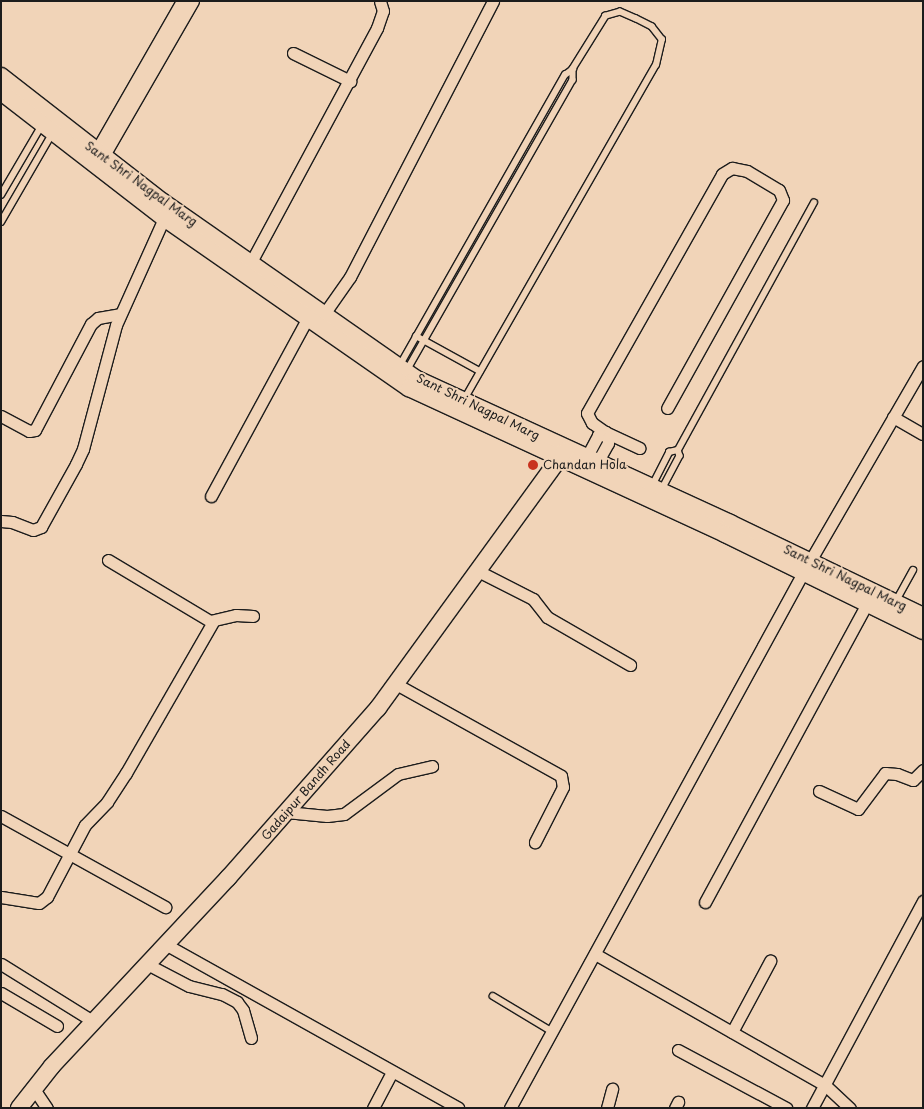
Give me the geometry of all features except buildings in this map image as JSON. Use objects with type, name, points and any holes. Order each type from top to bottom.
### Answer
[{"type":"main road","name":"Sant Shri Nagpal Marg","points":[[1,76],[99,154],[251,262],[316,316],[409,388],[563,455],[807,566],[896,602],[923,616]]},
{"type":"main road","name":"Sant Shri Nagpal Marg","points":[[1,92],[47,130],[164,218],[402,370],[563,455],[591,461],[656,490],[807,566],[867,604],[923,631]]},
{"type":"main road","name":"Gadaipur Bandh Road","points":[[19,1108],[94,1022],[286,812],[396,684],[563,455]]},
{"type":"street","points":[[99,154],[182,1]]},
{"type":"street","points":[[99,154],[192,1]]},
{"type":"street","points":[[251,262],[350,81],[381,18],[380,1]]},
{"type":"street","points":[[211,496],[316,316],[350,276],[494,1]]},
{"type":"street","points":[[293,53],[350,81]]},
{"type":"street","points":[[640,448],[604,433],[592,423],[587,413],[722,174],[732,168],[748,170],[779,190],[783,200],[667,408]]},
{"type":"street","points":[[1,521],[12,522],[33,530],[41,527],[83,449],[120,314],[164,218]]},
{"type":"street","points":[[1,416],[29,431],[35,430],[91,324],[98,318],[120,314]]},
{"type":"street","points":[[510,1108],[807,566],[923,366]]},
{"type":"street","points":[[893,417],[923,434]]},
{"type":"street","points":[[591,461],[598,435],[604,433]]},
{"type":"street","points":[[108,560],[213,622]]},
{"type":"street","points":[[478,571],[533,599],[547,617],[630,665]]},
{"type":"street","points":[[705,902],[867,604]]},
{"type":"street","points":[[1,897],[39,903],[50,892],[90,818],[107,802],[126,773],[213,622],[236,615],[253,616]]},
{"type":"street","points":[[396,684],[562,776],[563,787],[535,842]]},
{"type":"street","points":[[286,812],[327,816],[344,814],[398,774],[432,766]]},
{"type":"street","points":[[818,791],[858,809],[885,773],[913,780],[923,770]]},
{"type":"street","points":[[1,816],[165,907]]},
{"type":"street","points":[[812,1108],[923,901]]},
{"type":"street","points":[[165,944],[458,1108]]},
{"type":"street","points":[[595,954],[825,1085],[850,1108]]},
{"type":"street","points":[[732,1032],[770,961]]},
{"type":"street","points":[[1,964],[94,1022]]},
{"type":"street","points":[[147,964],[188,986],[222,994],[237,1002],[243,1010],[250,1038]]},
{"type":"street","points":[[1,993],[58,1026]]},
{"type":"street","points":[[678,1050],[786,1108]]},
{"type":"street","points":[[373,1108],[392,1072]]},
{"type":"street","points":[[34,1089],[47,1108]]},
{"type":"street","points":[[606,1108],[612,1089]]},
{"type":"lane","points":[[402,370],[416,336],[565,74],[573,69],[606,16],[620,12],[636,18],[652,27],[662,40],[656,65],[462,402]]},
{"type":"lane","points":[[402,370],[424,340],[573,80],[573,69]]},
{"type":"lane","points":[[1,195],[47,130]]},
{"type":"lane","points":[[1,222],[47,130]]},
{"type":"lane","points":[[656,490],[680,456],[678,450],[814,203]]},
{"type":"lane","points":[[416,336],[480,371]]},
{"type":"lane","points":[[656,490],[669,452],[678,450]]},
{"type":"lane","points":[[896,602],[914,570]]},
{"type":"lane","points":[[493,996],[553,1032]]},
{"type":"place","name":"Chandan Hola","points":[[533,465]]}]
